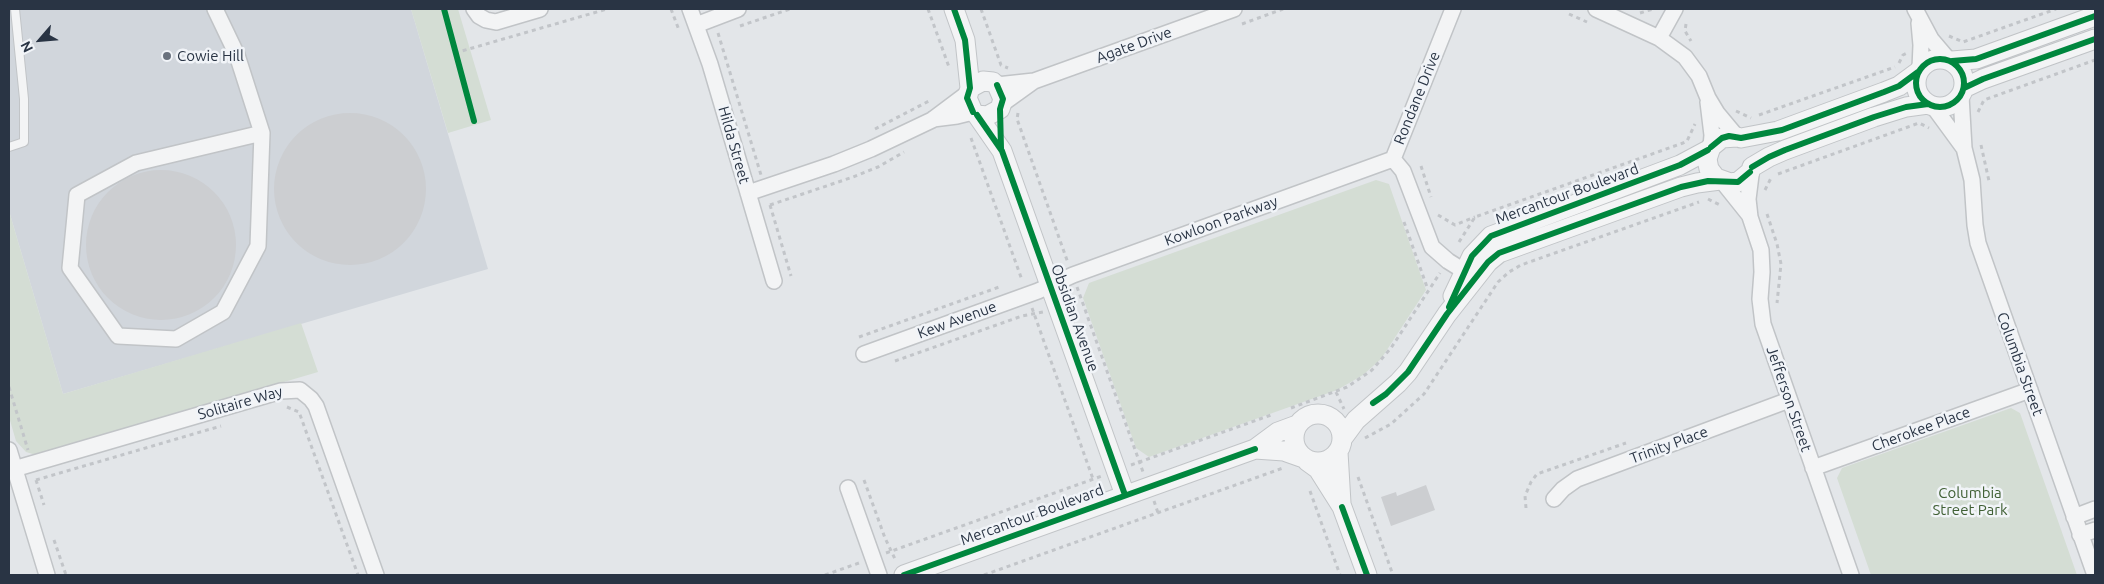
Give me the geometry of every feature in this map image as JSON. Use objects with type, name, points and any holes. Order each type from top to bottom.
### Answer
[{"type":"street","points":[[216,9],[237,55],[262,133],[258,246],[223,312],[176,339],[118,336],[70,268],[77,195],[136,163],[262,133]]},
{"type":"street","points":[[474,9],[479,16],[496,22],[540,9]]},
{"type":"street","name":"Hilda Street","points":[[690,9],[710,64],[774,282]]},
{"type":"street","points":[[696,25],[738,9]]},
{"type":"street","points":[[932,120],[975,113],[987,116],[1007,108],[1003,94],[965,40],[954,9]]},
{"type":"street","name":"Agate Drive","points":[[995,84],[1034,81],[1234,9]]},
{"type":"street","name":"Rondane Drive","points":[[1453,9],[1393,159],[1403,171],[1429,243],[1448,261],[1470,275]]},
{"type":"street","points":[[1596,9],[1659,38],[1675,49],[1692,66],[1717,113],[1739,138],[1746,142],[1753,154],[1751,170]]},
{"type":"street","points":[[1659,38],[1675,9]]},
{"type":"street","points":[[1917,13],[1934,42],[1963,73],[1962,92]]},
{"type":"street","points":[[1710,149],[1722,138],[1739,138],[1778,131],[1899,86],[1932,59],[1976,59],[2095,16]]},
{"type":"street","points":[[1708,98],[1712,136],[1707,159],[1709,169],[1721,181],[1738,182],[1769,157],[1785,150],[1906,107],[1948,106],[1962,92],[1983,79],[2095,39]]},
{"type":"street","points":[[965,40],[969,90],[968,103],[975,113]]},
{"type":"street","points":[[1930,105],[1918,94],[1916,86],[1919,70],[1934,42]]},
{"type":"street","points":[[748,194],[854,156],[932,120],[983,80],[995,84]]},
{"type":"street","name":"Agate Drive","points":[[1007,108],[1034,81]]},
{"type":"street","name":"Columbia Street","points":[[1962,92],[1969,117],[1964,148]]},
{"type":"street","name":"Columbia Street","points":[[1930,105],[1946,122],[1964,148],[1972,180],[1974,225],[1978,243],[2095,575]]},
{"type":"street","name":"Obsidian Avenue","points":[[1002,151],[1007,108]]},
{"type":"street","name":"Obsidian Avenue","points":[[975,113],[1002,151],[1125,495]]},
{"type":"street","name":"Mercantour Boulevard","points":[[1346,444],[1356,420],[1408,372],[1447,314],[1470,275],[1478,248],[1485,240],[1496,233],[1663,172],[1710,149]]},
{"type":"street","name":"Kowloon Parkway","points":[[1050,285],[1393,159]]},
{"type":"street","name":"Jefferson Street","points":[[1751,170],[1748,192],[1750,217],[1758,239],[1762,262],[1760,310],[1767,337],[1851,575]]},
{"type":"street","name":"Mercantour Boulevard","points":[[1470,275],[1502,251],[1681,187],[1721,181]]},
{"type":"street","name":"Jefferson Street","points":[[1721,181],[1750,217]]},
{"type":"street","name":"Kew Avenue","points":[[864,354],[1028,295],[1050,285]]},
{"type":"street","name":"Solitaire Way","points":[[14,469],[281,391],[300,390],[312,398],[316,406],[376,575]]},
{"type":"street","name":"Cherokee Place","points":[[1813,468],[2030,390]]},
{"type":"street","name":"Trinity Place","points":[[1554,499],[1576,479],[1789,400]]},
{"type":"street","name":"Mercantour Boulevard","points":[[1328,416],[1373,403]]},
{"type":"street","points":[[1342,507],[1346,444],[1338,425],[1328,416],[1314,414],[1302,420],[1293,417],[1293,438],[1299,461],[1324,478],[1342,507],[1367,575]]},
{"type":"street","name":"Mercantour Boulevard","points":[[901,571],[929,571],[1149,486],[1255,449],[1278,432],[1293,417]]},
{"type":"street","points":[[1299,461],[1321,463],[1328,461],[1346,444]]},
{"type":"street","name":"Mercantour Boulevard","points":[[1255,449],[1284,451],[1299,461]]},
{"type":"street","points":[[9,450],[47,575]]},
{"type":"street","points":[[848,488],[879,575]]},
{"type":"street","points":[[2074,517],[2095,509]]},
{"type":"street","points":[[2080,535],[2095,530]]},
{"type":"lane","points":[[9,147],[24,142],[24,99],[15,9]]},
{"type":"path","points":[[455,54],[607,9]]},
{"type":"path","points":[[671,9],[681,34]]},
{"type":"path","points":[[736,28],[790,9]]},
{"type":"path","points":[[928,9],[951,71]]},
{"type":"path","points":[[981,9],[1001,66],[1015,70]]},
{"type":"path","points":[[1237,25],[1283,9]]},
{"type":"path","points":[[1632,9],[1640,13],[1654,9]]},
{"type":"path","points":[[1734,110],[1750,118],[1755,117],[1898,66],[1903,55],[1934,42],[1953,38],[1963,42],[2056,9]]},
{"type":"path","points":[[1569,14],[1595,26]]},
{"type":"path","points":[[1689,16],[1685,31],[1689,39],[1695,44]]},
{"type":"path","points":[[712,18],[791,276]]},
{"type":"path","points":[[718,34],[727,31]]},
{"type":"path","points":[[1934,42],[1953,38]]},
{"type":"path","points":[[1969,117],[1978,112],[1984,100],[2095,60]]},
{"type":"path","points":[[874,129],[930,101]]},
{"type":"path","points":[[1007,108],[1017,119],[1158,513]]},
{"type":"path","points":[[1969,117],[1978,112]]},
{"type":"path","points":[[1435,208],[1438,216],[1455,224],[1683,143],[1687,141],[1698,118]]},
{"type":"path","points":[[1763,194],[1772,176],[1920,123],[1930,128],[1946,122]]},
{"type":"path","points":[[968,133],[1093,479]]},
{"type":"path","points":[[1979,140],[1987,166],[1989,184]]},
{"type":"path","points":[[770,205],[853,177],[878,167],[907,151]]},
{"type":"path","points":[[1420,166],[1432,200]]},
{"type":"path","points":[[1346,444],[1391,424],[1424,394],[1498,282],[1509,272],[1521,265],[1704,200],[1709,199],[1723,206]]},
{"type":"path","points":[[1764,207],[1777,244],[1781,264],[1777,308]]},
{"type":"path","points":[[1402,216],[1428,290]]},
{"type":"path","points":[[1293,417],[1347,387],[1372,370],[1391,348],[1475,217]]},
{"type":"path","points":[[1013,282],[1022,279]]},
{"type":"path","points":[[859,337],[1004,285]]},
{"type":"path","points":[[888,364],[1022,316],[1034,315],[1081,299]]},
{"type":"path","points":[[9,386],[44,507]]},
{"type":"path","points":[[279,409],[288,407],[300,412],[358,575]]},
{"type":"path","points":[[825,575],[1271,415]]},
{"type":"path","points":[[36,480],[223,426]]},
{"type":"path","points":[[984,575],[1299,461]]},
{"type":"path","points":[[1355,468],[1393,575]]},
{"type":"path","points":[[864,480],[885,538],[901,571]]},
{"type":"path","points":[[1308,485],[1340,575]]},
{"type":"path","points":[[52,534],[66,575]]},
{"type":"shaded area","points":[[9,9],[411,9],[488,269],[63,394],[9,211]]},
{"type":"green space","points":[[411,9],[458,9],[491,120],[448,133]]},
{"type":"green space","points":[[1376,180],[1389,184],[1426,290],[1381,359],[1363,375],[1337,390],[1149,457],[1136,448],[1083,298],[1089,283]]},
{"type":"green space","points":[[9,211],[63,394],[301,323],[318,372],[36,455],[26,452],[16,441],[9,417]]},
{"type":"green space","name":"Columbia Street Park","points":[[2011,408],[2020,413],[2077,575],[1871,575],[1837,478],[1842,468]]},
{"type":"building","points":[[350,113],[379,119],[404,135],[420,160],[426,189],[420,218],[404,243],[379,259],[350,265],[321,259],[296,243],[280,218],[274,189],[280,160],[296,135],[321,119]]},
{"type":"building","points":[[161,170],[190,176],[214,192],[230,216],[236,245],[230,274],[214,298],[190,314],[161,320],[132,314],[108,298],[92,274],[86,245],[92,216],[108,192],[132,176]]},
{"type":"building","points":[[1426,485],[1435,510],[1391,526],[1381,497],[1396,492],[1397,496]]},
{"type":"cycle path","points":[[444,9],[474,121]]},
{"type":"cycle path","points":[[954,9],[965,40],[970,88],[967,98],[973,112]]},
{"type":"cycle path","points":[[1952,61],[1976,59],[2095,16]]},
{"type":"cycle path","points":[[1964,88],[1983,79],[2095,39]]},
{"type":"cycle path","points":[[1935,59],[1945,59],[1954,63],[1960,69],[1963,74],[1964,83],[1963,92],[1954,103],[1945,107],[1935,107],[1926,103],[1920,97],[1916,88],[1916,78],[1920,69],[1926,63],[1935,59]]},
{"type":"cycle path","points":[[1711,147],[1722,138],[1729,136],[1741,138],[1782,130],[1899,86],[1918,72]]},
{"type":"cycle path","points":[[997,85],[1003,99],[1000,109],[1001,148]]},
{"type":"cycle path","points":[[1752,167],[1785,150],[1874,117],[1906,107],[1928,104]]},
{"type":"cycle path","points":[[977,115],[1002,151],[1125,495]]},
{"type":"cycle path","points":[[1449,307],[1472,256],[1491,236],[1680,165],[1708,150]]},
{"type":"cycle path","points":[[1373,403],[1386,394],[1408,372],[1447,314],[1488,262],[1499,253],[1681,187],[1708,181],[1738,182],[1750,172]]},
{"type":"cycle path","points":[[904,575],[1255,449]]},
{"type":"cycle path","points":[[1342,507],[1367,575]]},
{"type":"place","name":"Cowie Hill","points":[[167,56]]}]
